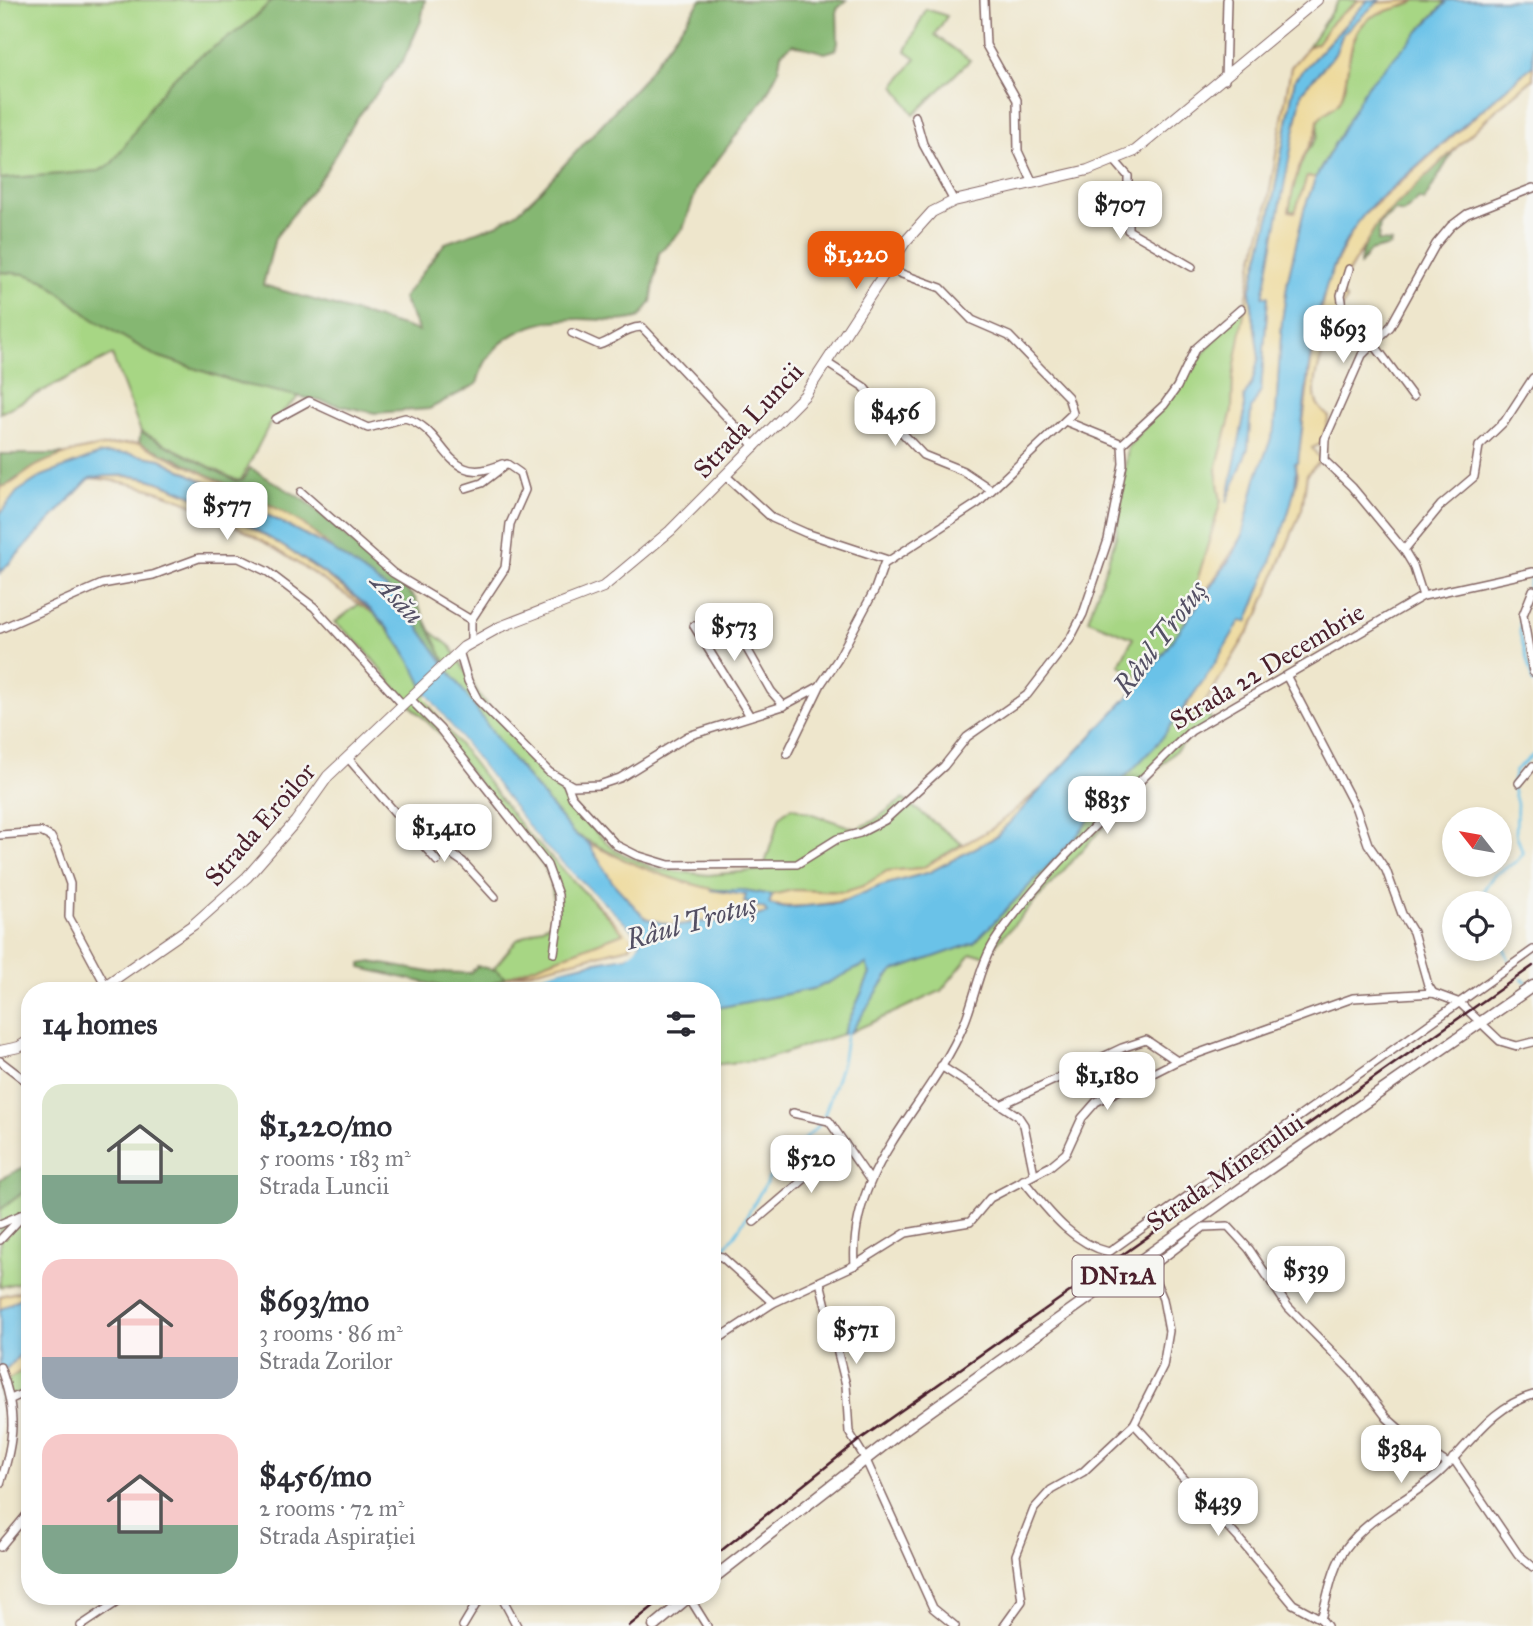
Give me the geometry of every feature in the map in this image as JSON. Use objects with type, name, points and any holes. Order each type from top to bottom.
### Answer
[{"type":"main road","name":"Strada Luncii","points":[[448,661],[471,642],[500,627],[591,594],[615,579],[691,512],[805,396],[888,269],[926,217],[954,201],[1115,161],[1146,145],[1317,0]]},
{"type":"main road","name":"Strada Eroilor","points":[[111,982],[193,925],[238,885],[296,821],[321,784],[448,661]]},
{"type":"main road","name":"Strada Minerului","points":[[721,1572],[865,1458],[1144,1258],[1533,986]]},
{"type":"main road","points":[[0,1051],[21,1046]]},
{"type":"main road","points":[[654,1626],[680,1605]]},
{"type":"street","points":[[984,0],[986,45],[1017,100],[1018,151],[1033,183]]},
{"type":"street","points":[[1225,80],[1227,0]]},
{"type":"street","points":[[915,116],[923,144],[954,201]]},
{"type":"street","points":[[1115,161],[1128,176],[1128,230],[1192,267]]},
{"type":"street","points":[[1423,596],[1413,565],[1404,550],[1352,487],[1324,460],[1322,451],[1362,355],[1390,327],[1429,254],[1451,226],[1479,208],[1533,188]]},
{"type":"street","points":[[787,754],[821,684],[838,659],[888,560],[906,551],[978,502],[1073,412],[1071,401],[1009,336],[972,320],[941,288],[888,269]]},
{"type":"street","points":[[1349,269],[1341,295],[1344,313],[1373,343],[1413,397]]},
{"type":"street","points":[[567,784],[572,797],[616,845],[669,865],[797,864],[837,839],[885,820],[944,766],[967,737],[1027,695],[1070,639],[1083,614],[1108,540],[1123,464],[1122,444],[1164,405],[1177,387],[1195,349],[1241,309]]},
{"type":"street","points":[[572,333],[599,345],[613,341],[632,327],[642,327],[755,447]]},
{"type":"street","points":[[827,363],[864,387],[880,409],[923,455],[963,471],[990,489]]},
{"type":"street","points":[[1404,550],[1441,505],[1474,477],[1479,446],[1505,421],[1533,378]]},
{"type":"street","points":[[276,419],[309,401],[368,428],[405,418],[427,428],[448,457],[462,468],[479,472],[502,464],[511,465],[520,473],[525,484],[524,496],[510,524],[505,568],[471,620],[471,642]]},
{"type":"street","points":[[1065,421],[1122,444]]},
{"type":"street","points":[[466,488],[482,483],[502,464]]},
{"type":"street","points":[[725,475],[772,518],[806,533],[888,560]]},
{"type":"street","points":[[300,492],[393,573],[471,620]]},
{"type":"street","points":[[0,629],[90,587],[153,575],[199,558],[239,558],[268,572],[314,607],[406,701],[440,729],[547,865],[558,895],[554,953]]},
{"type":"street","name":"Strada 22 Decembrie","points":[[855,1265],[853,1245],[870,1180],[893,1139],[942,1066],[964,1025],[986,959],[998,936],[1048,877],[1191,731],[1423,596],[1531,572]]},
{"type":"street","points":[[1533,590],[1523,615],[1533,672]]},
{"type":"street","points":[[694,626],[750,716]]},
{"type":"street","points":[[746,647],[771,691],[784,706]]},
{"type":"street","points":[[459,651],[478,700],[549,772],[567,784],[590,786],[612,781],[680,740],[784,706],[810,694],[821,684]]},
{"type":"street","points":[[1287,677],[1356,809],[1368,844],[1386,870],[1402,914],[1413,932],[1427,985],[1433,993]]},
{"type":"street","points":[[348,758],[437,861]]},
{"type":"street","points":[[1519,783],[1533,766]]},
{"type":"street","points":[[405,821],[464,862],[495,897]]},
{"type":"street","points":[[0,835],[41,832],[54,841],[69,878],[69,917],[99,982]]},
{"type":"street","name":"Strada Minerului","points":[[1023,1180],[1056,1220],[1091,1248],[1109,1252],[1533,950]]},
{"type":"street","points":[[721,1337],[773,1303],[855,1265],[905,1233],[970,1222],[990,1198],[1066,1153],[1082,1118],[1096,1101],[1177,1060],[1353,998],[1433,993],[1460,1003],[1491,1034],[1509,1044],[1517,1046],[1533,1042]]},
{"type":"street","points":[[1003,1104],[1122,1048],[1146,1040],[1177,1060]]},
{"type":"street","points":[[0,1061],[21,1077]]},
{"type":"street","points":[[942,1066],[1003,1104],[1024,1125],[1034,1174]]},
{"type":"street","points":[[793,1113],[829,1121],[870,1180]]},
{"type":"street","points":[[754,1222],[845,1144]]},
{"type":"street","points":[[0,1224],[21,1214]]},
{"type":"street","points":[[0,1240],[21,1218]]},
{"type":"street","points":[[1150,1268],[1204,1227],[1228,1226],[1249,1249],[1288,1307],[1322,1345],[1348,1367],[1387,1418],[1405,1435],[1450,1461],[1518,1554],[1533,1567]]},
{"type":"street","points":[[721,1257],[773,1303]]},
{"type":"street","points":[[1004,1626],[1023,1601],[1016,1555],[1034,1509],[1051,1490],[1083,1472],[1134,1424],[1159,1375],[1169,1345],[1166,1310],[1144,1258]]},
{"type":"street","points":[[820,1282],[846,1385],[849,1432],[865,1458],[933,1608],[955,1626]]},
{"type":"street","points":[[0,1367],[11,1399],[14,1434],[0,1484]]},
{"type":"street","points":[[11,1399],[21,1394]]},
{"type":"street","points":[[1321,1619],[1337,1565],[1346,1548],[1373,1521],[1450,1461],[1494,1415],[1514,1402],[1533,1395]]},
{"type":"street","points":[[1134,1424],[1243,1544],[1293,1604],[1321,1619],[1327,1626]]},
{"type":"street","points":[[0,1547],[21,1522]]},
{"type":"street","points":[[81,1626],[112,1605]]},
{"type":"street","points":[[463,1626],[476,1605]]},
{"type":"street","points":[[506,1605],[517,1626]]},
{"type":"street","points":[[695,1605],[707,1626]]},
{"type":"street","points":[[940,1626],[947,1619]]},
{"type":"green space","points":[[0,0],[272,0],[240,32],[181,71],[112,163],[99,171],[0,179]]},
{"type":"green space","points":[[272,0],[425,0],[421,21],[404,59],[357,118],[324,174],[275,238],[263,285],[419,331],[403,298],[445,243],[496,225],[518,212],[641,82],[701,0],[847,0],[837,9],[838,43],[835,50],[825,53],[793,44],[781,53],[778,71],[765,97],[698,186],[683,229],[659,253],[651,302],[640,317],[618,321],[563,320],[530,327],[502,342],[483,367],[477,384],[429,409],[375,413],[242,384],[154,355],[93,319],[45,281],[25,274],[0,272],[0,179],[99,171],[112,163],[169,83],[191,63],[250,22]]},
{"type":"green space","points":[[1339,0],[1359,0],[1333,21],[1317,43],[1308,47]]},
{"type":"green space","points":[[1417,0],[1446,2],[1374,85],[1343,130],[1316,177],[1307,177],[1296,212],[1289,211],[1299,168],[1317,137],[1318,121],[1342,93],[1352,46],[1359,30],[1369,18]]},
{"type":"green space","points":[[926,9],[947,16],[935,35],[970,60],[914,115],[895,86],[916,58],[906,51]]},
{"type":"green space","points":[[1455,148],[1424,201],[1419,199],[1403,213],[1395,211],[1380,223],[1378,241],[1391,242],[1390,246],[1370,251],[1360,264],[1363,248],[1383,217]]},
{"type":"green space","points":[[0,272],[25,274],[45,281],[93,319],[154,355],[242,384],[300,396],[270,423],[240,482],[141,432],[112,355],[0,413]]},
{"type":"green space","points":[[1248,298],[1233,377],[1232,411],[1216,470],[1221,501],[1184,625],[1144,680],[1119,665],[1133,638],[1088,620],[1116,537],[1128,447]]},
{"type":"green space","points":[[141,432],[236,481],[243,480],[250,468],[306,501],[415,598],[448,668],[438,659],[396,595],[332,549],[303,524],[179,460],[139,443]]},
{"type":"green space","points":[[0,454],[64,454],[0,487]]},
{"type":"green space","points":[[359,604],[375,614],[393,636],[417,671],[430,706],[526,832],[624,933],[505,978],[493,969],[517,940],[556,920],[551,881],[545,868],[439,733],[408,703],[361,645],[335,622]]},
{"type":"green space","points":[[428,629],[451,647],[481,698],[589,826],[616,851],[656,869],[708,875],[763,870],[780,816],[792,807],[856,829],[873,821],[903,799],[962,844],[922,868],[887,871],[863,887],[844,892],[793,890],[772,895],[744,890],[711,890],[644,870],[573,833],[504,748],[452,677]]},
{"type":"green space","points":[[1203,706],[1213,722],[1192,735],[1152,774],[986,955],[971,954],[941,991],[851,1032],[882,982],[894,971],[974,943],[1076,837],[1106,797],[1182,713],[1189,720]]},
{"type":"green space","points":[[371,962],[429,972],[470,973],[477,966],[496,970],[505,978],[496,982],[419,982],[361,968],[361,964]]},
{"type":"green space","points":[[866,963],[870,974],[843,1034],[766,1059],[721,1064],[721,1007],[817,988]]},
{"type":"green space","points":[[21,1168],[21,1194],[0,1210],[0,1179]]},
{"type":"green space","points":[[21,1194],[21,1282],[0,1287],[0,1210]]},
{"type":"green space","points":[[21,1371],[21,1392],[0,1401],[0,1385]]},
{"type":"sand","points":[[1359,0],[1368,0],[1295,79],[1271,211],[1250,292],[1259,357],[1252,383],[1244,397],[1244,417],[1229,497],[1248,448],[1251,409],[1261,390],[1268,297],[1262,298],[1302,91],[1335,54],[1343,33],[1373,3],[1417,0],[1371,17],[1359,29],[1351,47],[1341,98],[1318,120],[1315,136],[1301,163],[1289,211],[1295,212],[1307,177],[1316,177],[1304,210],[1288,279],[1282,321],[1275,428],[1256,479],[1242,537],[1184,625],[1221,501],[1216,470],[1232,411],[1233,377],[1253,261],[1266,213],[1291,67],[1308,47],[1317,43],[1333,21]]},
{"type":"sand","points":[[1533,65],[1533,79],[1497,109],[1379,221],[1338,289],[1346,299],[1316,377],[1316,400],[1321,410],[1329,417],[1321,444],[1312,448],[1321,460],[1307,474],[1302,509],[1259,614],[1203,706],[1189,721],[1182,713],[1240,620],[1247,621],[1289,511],[1298,474],[1295,463],[1298,461],[1312,355],[1327,281],[1358,220]]},
{"type":"sand","points":[[139,443],[272,506],[303,524],[332,549],[161,459],[125,453],[0,514],[0,487],[10,484],[38,465],[87,449]]},
{"type":"sand","points":[[108,476],[151,480],[208,504],[298,556],[375,614],[275,549],[204,510],[167,494],[90,478]]},
{"type":"sand","points":[[1043,787],[1002,832],[974,851],[918,877],[886,889],[822,904],[793,907],[769,904],[772,895],[793,890],[844,892],[863,886],[887,871],[922,868],[993,828]]},
{"type":"sand","points":[[588,843],[665,876],[747,895],[745,902],[765,909],[768,913],[679,926],[660,924],[646,918],[623,897]]},
{"type":"sand","points":[[592,898],[630,934],[633,941],[630,947],[505,978],[623,933]]},
{"type":"sand","points":[[21,1291],[21,1297],[0,1310],[0,1296]]},
{"type":"sand","points":[[21,1354],[21,1371],[0,1385],[0,1375]]},
{"type":"water","points":[[1368,0],[1380,0],[1343,33],[1335,54],[1302,91],[1263,297],[1268,296],[1261,390],[1251,409],[1248,448],[1227,502],[1244,417],[1244,397],[1252,383],[1259,357],[1250,292],[1271,211],[1295,79]]},
{"type":"water","name":"Asău","points":[[1444,0],[1533,0],[1533,65],[1373,204],[1352,231],[1336,260],[1316,325],[1298,461],[1295,463],[1293,495],[1279,541],[1247,622],[1240,621],[1211,670],[1159,742],[1106,797],[1076,837],[974,943],[894,971],[887,977],[851,1032],[843,1034],[870,974],[866,964],[817,988],[721,1007],[721,982],[517,982],[550,971],[627,956],[640,942],[637,935],[541,843],[426,693],[404,651],[374,613],[329,577],[234,517],[173,487],[149,479],[134,476],[90,478],[0,573],[0,514],[17,492],[42,476],[100,454],[125,453],[160,459],[332,549],[396,595],[504,749],[573,833],[588,843],[613,883],[645,918],[674,926],[696,922],[733,922],[767,913],[765,909],[744,902],[746,895],[711,890],[744,890],[772,895],[769,904],[784,908],[840,903],[880,886],[930,872],[996,837],[1144,680],[1233,555],[1242,537],[1256,479],[1275,428],[1282,321],[1288,279],[1304,210],[1316,177],[1367,86],[1446,3]]},
{"type":"water","points":[[21,1297],[21,1354],[0,1375],[0,1310]]},
{"type":"pier","points":[[426,693],[541,843],[637,935],[640,942],[634,951],[627,956],[582,963],[517,982],[501,982],[549,968],[626,953],[636,942],[527,832],[425,698]]},
{"type":"waterway","points":[[1521,611],[1532,574]]},
{"type":"waterway","points":[[1520,618],[1520,634],[1533,683]]},
{"type":"waterway","points":[[1483,891],[1493,876],[1523,854],[1516,833],[1517,804],[1512,785],[1516,770],[1533,755]]},
{"type":"waterway","points":[[1522,979],[1527,982]]},
{"type":"waterway","points":[[824,1116],[842,1063],[847,1032]]},
{"type":"waterway","points":[[721,1251],[738,1230],[768,1179],[786,1155],[821,1122]]},
{"type":"railway","points":[[721,1551],[862,1438],[1533,966]]},
{"type":"railway","points":[[629,1626],[655,1605]]},
{"type":"water label","name":"Râul Trotuș","points":[[1160,638]]},
{"type":"water label","name":"Râul Trotuș","points":[[691,922]]}]
